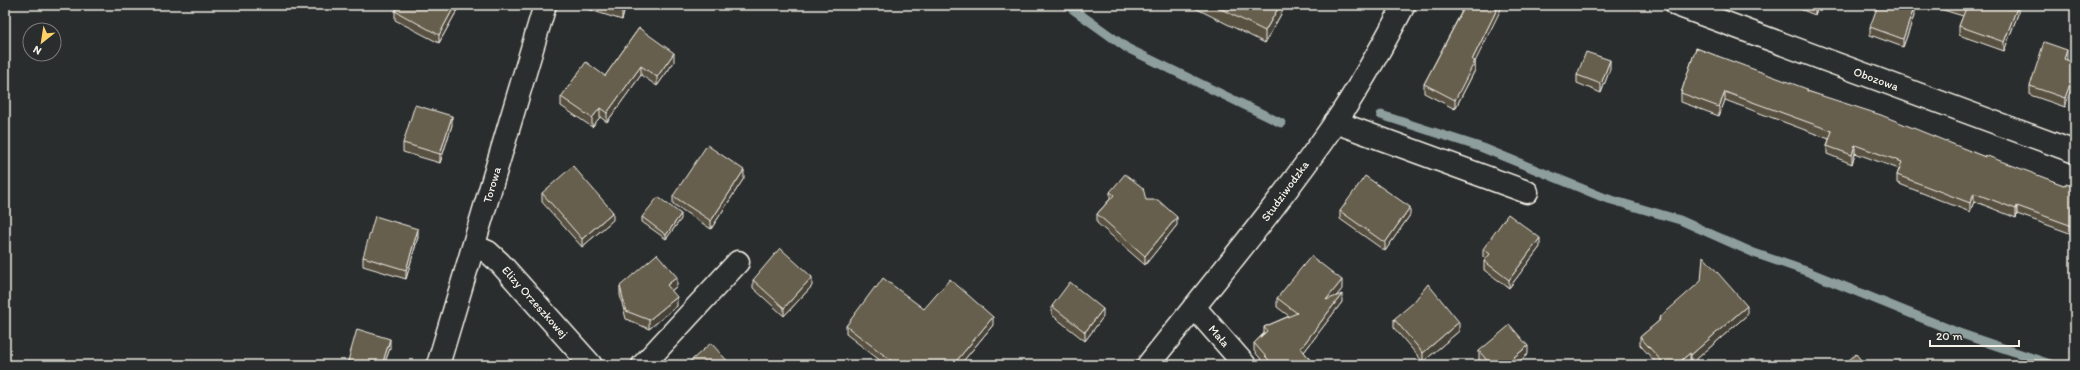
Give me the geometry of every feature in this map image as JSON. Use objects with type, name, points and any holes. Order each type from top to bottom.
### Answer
[{"type":"street","name":"Torowa","points":[[438,365],[545,5]]},
{"type":"street","name":"Studziwodzka","points":[[1148,365],[1268,216],[1335,122],[1371,66],[1404,5]]},
{"type":"street","name":"Obozowa","points":[[1677,5],[2075,152]]},
{"type":"street","points":[[1335,122],[1527,192]]},
{"type":"street","name":"Elizy Orzeszkowej","points":[[474,246],[488,252],[500,263],[591,365]]},
{"type":"street","points":[[643,365],[738,262]]},
{"type":"street","name":"Mała","points":[[1194,307],[1244,365]]},
{"type":"building","points":[[399,5],[455,5],[439,35],[395,11]]},
{"type":"building","points":[[602,5],[624,5],[622,11]]},
{"type":"building","points":[[1213,5],[1280,5],[1265,31]]},
{"type":"building","points":[[1464,5],[1499,5],[1472,60],[1475,61],[1455,100],[1424,84],[1463,10],[1461,10]]},
{"type":"building","points":[[1878,5],[1907,5],[1914,8],[1903,39],[1870,27]]},
{"type":"building","points":[[1956,5],[2018,5],[2004,42],[1959,26],[1966,8]]},
{"type":"building","points":[[639,28],[674,53],[657,77],[641,66],[607,113],[600,108],[592,118],[561,97],[586,62],[605,76]]},
{"type":"building","points":[[2044,42],[2067,50],[2064,59],[2075,63],[2075,70],[2065,98],[2030,86]]},
{"type":"building","points":[[1696,48],[1807,89],[1807,91],[1881,115],[1985,157],[1985,155],[2066,186],[2066,184],[2075,187],[2075,227],[2017,206],[2016,209],[1974,193],[1970,203],[1897,175],[1902,162],[1855,145],[1852,155],[1827,146],[1832,131],[1725,92],[1719,107],[1681,93]]},
{"type":"building","points":[[1586,52],[1610,60],[1601,84],[1577,75]]},
{"type":"building","points":[[415,105],[452,116],[440,154],[403,143]]},
{"type":"building","points":[[707,145],[744,170],[711,221],[673,196]]},
{"type":"building","points":[[573,166],[613,212],[582,239],[542,193]]},
{"type":"building","points":[[1125,174],[1143,188],[1146,200],[1158,200],[1177,217],[1145,256],[1097,214],[1114,195],[1110,192]]},
{"type":"building","points":[[1365,176],[1410,207],[1385,243],[1340,211]]},
{"type":"building","points":[[658,197],[681,214],[666,235],[642,217]]},
{"type":"building","points":[[1508,214],[1540,238],[1509,280],[1484,261],[1490,254],[1483,249]]},
{"type":"building","points":[[375,216],[418,229],[406,270],[363,257]]},
{"type":"building","points":[[780,248],[812,277],[784,308],[753,280]]},
{"type":"building","points":[[657,254],[677,277],[667,285],[677,297],[649,320],[626,311],[620,286]]},
{"type":"building","points":[[1311,256],[1342,280],[1326,300],[1342,294],[1301,348],[1314,365],[1273,365],[1254,343],[1267,331],[1264,327],[1297,313],[1277,298]]},
{"type":"building","points":[[1703,256],[1747,306],[1691,355],[1690,353],[1676,365],[1665,365],[1640,337],[1701,281]]},
{"type":"building","points":[[883,278],[924,309],[950,279],[993,317],[953,365],[897,365],[846,326]]},
{"type":"building","points":[[1070,282],[1103,309],[1085,332],[1052,306]]},
{"type":"building","points":[[1428,284],[1459,322],[1423,353],[1394,319],[1413,303]]},
{"type":"building","points":[[1510,325],[1528,346],[1514,357],[1520,365],[1491,365],[1479,351]]},
{"type":"building","points":[[357,329],[390,339],[382,365],[361,365],[348,361]]},
{"type":"building","points":[[711,343],[731,365],[686,365]]},
{"type":"building","points":[[1856,354],[1865,365],[1843,365]]},
{"type":"waterway","points":[[1067,5],[1127,48],[1281,123]]},
{"type":"waterway","points":[[1381,115],[1483,148],[1605,198],[1680,220],[1754,253],[1806,271],[1959,333],[2053,365]]}]
